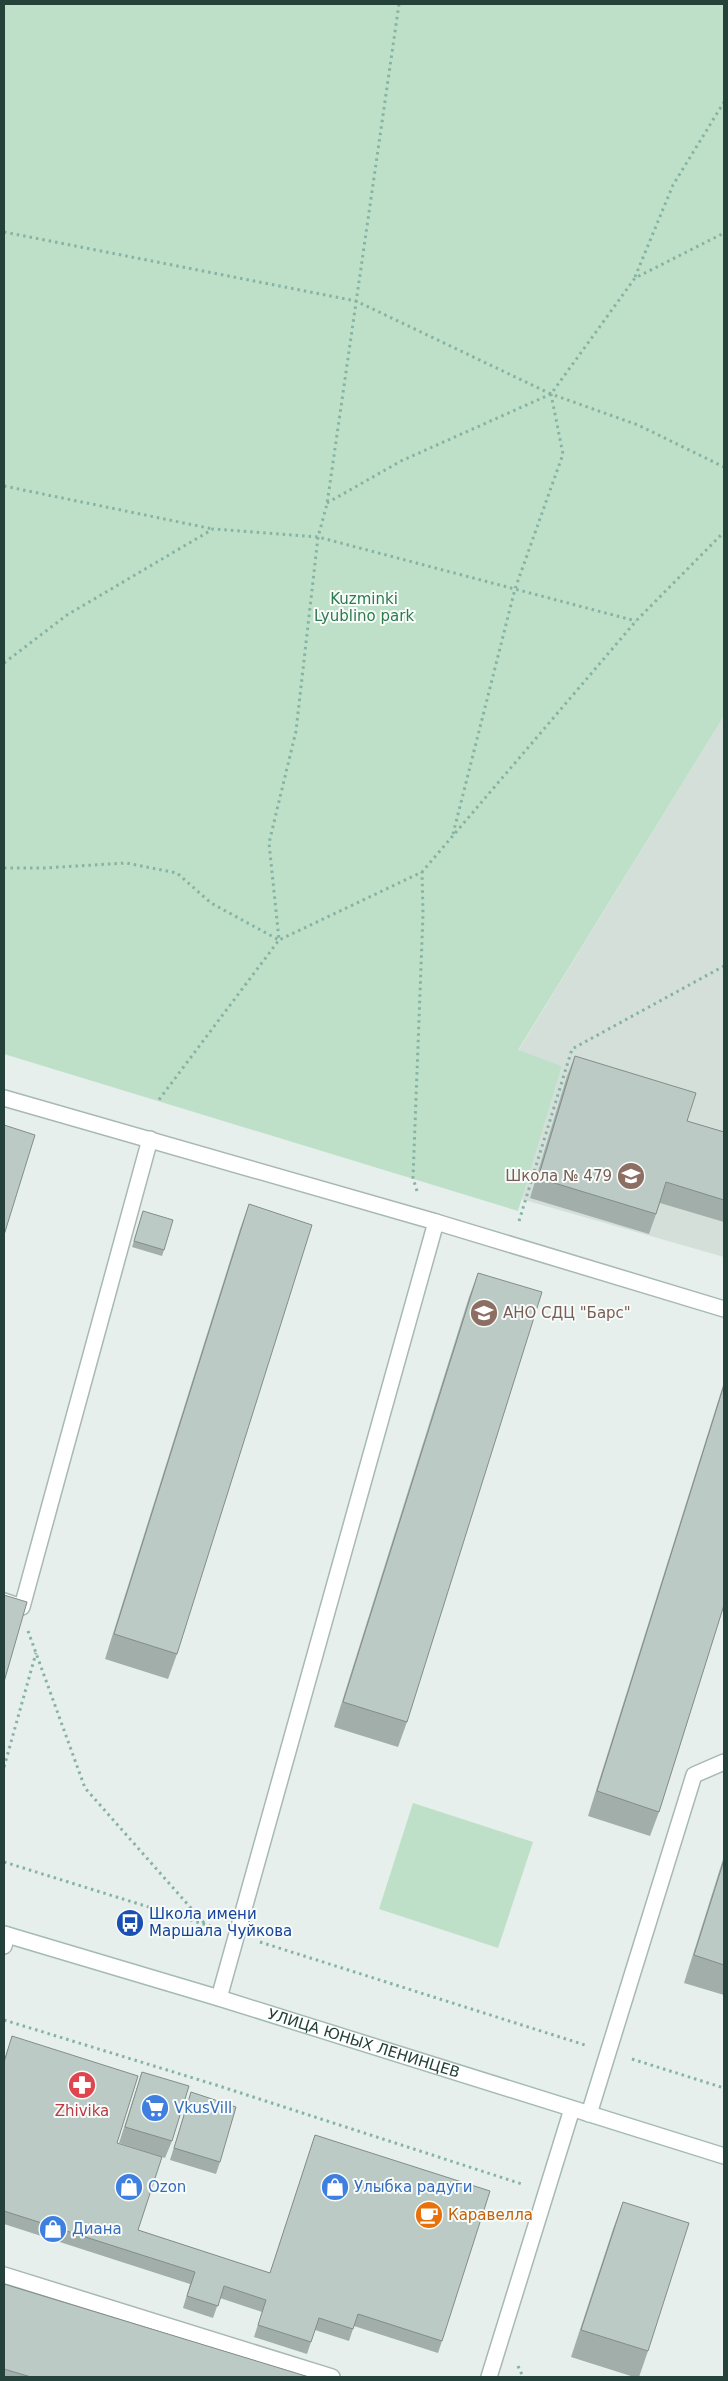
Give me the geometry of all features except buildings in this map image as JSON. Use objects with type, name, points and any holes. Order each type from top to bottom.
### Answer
[{"type":"main road","points":[[4,1098],[436,1222],[724,1310]]},
{"type":"main road","points":[[4,1602],[22,1607],[150,1140]]},
{"type":"main road","points":[[219,1998],[436,1222]]},
{"type":"main road","points":[[589,2114],[694,1775],[724,1762]]},
{"type":"main road","name":"УЛИЦА ЮНЫХ ЛЕНИНЦЕВ","points":[[5,1939],[219,1998],[724,2156]]},
{"type":"main road","points":[[489,2377],[572,2109]]},
{"type":"main road","points":[[4,2275],[332,2377]]},
{"type":"path","points":[[279,940],[269,843],[296,731],[318,537],[327,504],[399,4]]},
{"type":"path","points":[[327,504],[401,461],[552,394],[634,278],[673,185],[724,102]]},
{"type":"path","points":[[4,232],[356,301],[552,394],[638,425],[724,467]]},
{"type":"path","points":[[634,278],[724,233]]},
{"type":"path","points":[[453,836],[515,589],[563,454],[552,394]]},
{"type":"path","points":[[4,486],[213,529],[318,537],[636,621]]},
{"type":"path","points":[[4,662],[67,615],[213,529]]},
{"type":"path","points":[[158,1101],[279,940],[422,872],[636,621],[724,532]]},
{"type":"path","points":[[4,868],[44,868],[126,863],[177,872],[211,903],[279,940]]},
{"type":"path","points":[[413,1178],[423,914],[422,872]]},
{"type":"path","points":[[518,1222],[572,1049],[724,966]]},
{"type":"path","points":[[26,1626],[85,1788],[205,1925]]},
{"type":"path","points":[[4,1767],[36,1653]]},
{"type":"path","points":[[4,1862],[724,2088]]},
{"type":"path","points":[[4,2020],[216,2085],[546,2192]]},
{"type":"shaded area","points":[[724,716],[724,1257],[521,1199],[562,1066],[518,1051]]},
{"type":"green space","name":"Kuzminki Lyublino park","points":[[4,4],[724,4],[724,716],[518,1050],[562,1066],[518,1211],[4,1054]]},
{"type":"green space","points":[[413,1803],[533,1842],[498,1948],[379,1909]]},
{"type":"place","name":"Школа № 479","points":[[631,1176]]},
{"type":"place","name":"АНО СДЦ \"Барс\"","points":[[484,1313]]},
{"type":"place","name":"Школа имени Маршала Чуйкова","points":[[130,1923]]},
{"type":"place","name":"Zhivika","points":[[82,2085]]},
{"type":"place","name":"VkusVill","points":[[155,2108]]},
{"type":"place","name":"Ozon","points":[[129,2187]]},
{"type":"place","name":"Улыбка радуги","points":[[335,2187]]},
{"type":"place","name":"Каравелла","points":[[429,2215]]},
{"type":"place","name":"Диана","points":[[53,2229]]}]
